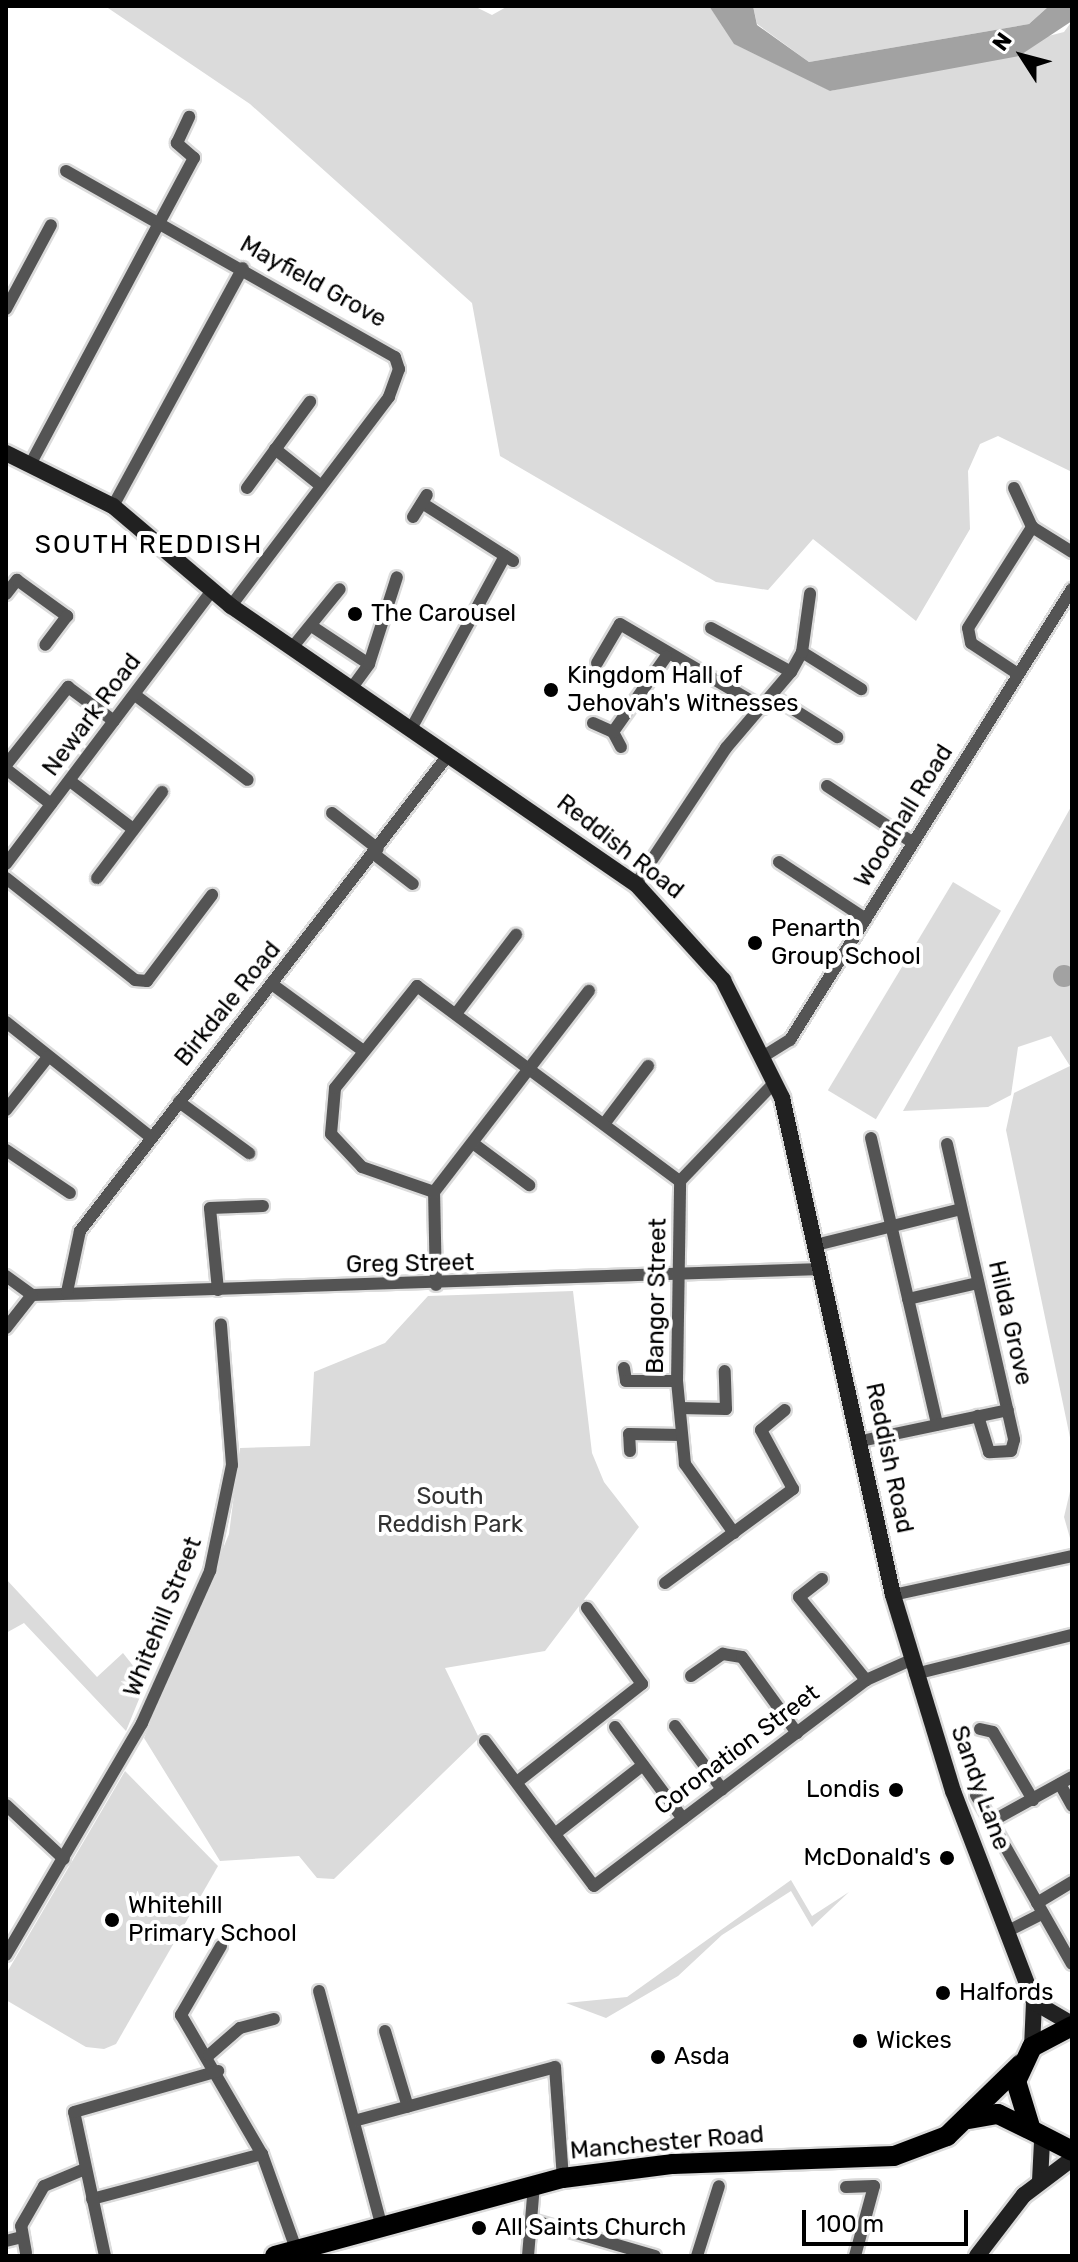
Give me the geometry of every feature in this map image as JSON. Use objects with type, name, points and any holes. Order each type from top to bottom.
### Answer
[{"type":"main road","name":"Reddish Road","points":[[6,453],[113,506],[231,606],[636,884],[723,980],[775,1082],[822,1269],[893,1595],[913,1667]]},
{"type":"main road","name":"Sandy Lane","points":[[913,1667],[1034,2002],[1026,2055]]},
{"type":"main road","points":[[1034,2002],[1072,2025]]},
{"type":"main road","name":"Manchester Road","points":[[275,2256],[563,2178],[673,2164],[894,2156],[937,2144],[969,2119],[1026,2055],[1072,2025]]},
{"type":"main road","points":[[1026,2055],[1016,2099],[1036,2136],[1040,2181]]},
{"type":"main road","points":[[969,2119],[998,2114],[1036,2136],[1072,2151]]},
{"type":"main road","points":[[977,2256],[1040,2181],[1072,2159]]},
{"type":"street","points":[[31,463],[194,158],[177,143],[189,117]]},
{"type":"street","name":"Mayfield Grove","points":[[66,171],[383,346],[399,369],[389,397],[231,606]]},
{"type":"street","points":[[6,309],[51,225]]},
{"type":"street","points":[[113,506],[243,268]]},
{"type":"street","points":[[247,488],[310,402]]},
{"type":"street","points":[[275,449],[320,485]]},
{"type":"street","points":[[1014,488],[1032,527],[1072,552]]},
{"type":"street","points":[[411,729],[509,558],[424,499],[413,517]]},
{"type":"street","points":[[1018,674],[971,643],[968,628],[1032,527]]},
{"type":"street","points":[[351,689],[369,664],[397,577]]},
{"type":"street","points":[[6,594],[17,580],[67,616],[45,645]]},
{"type":"street","points":[[291,649],[313,627],[340,589]]},
{"type":"street","name":"Woodhall Road","points":[[764,1056],[790,1040],[1072,589]]},
{"type":"street","name":"Newark Road","points":[[6,864],[212,591]]},
{"type":"street","points":[[636,884],[726,748],[774,697],[791,672],[802,652],[810,594]]},
{"type":"street","points":[[597,663],[620,624],[666,657],[763,708]]},
{"type":"street","points":[[313,627],[369,664]]},
{"type":"street","points":[[711,628],[791,672]]},
{"type":"street","points":[[802,652],[861,689]]},
{"type":"street","points":[[613,732],[666,657]]},
{"type":"street","points":[[51,804],[6,767],[68,687],[114,721]]},
{"type":"street","points":[[135,695],[248,780]]},
{"type":"street","points":[[774,697],[837,737]]},
{"type":"street","points":[[593,723],[613,732],[621,747]]},
{"type":"street","name":"Birkdale Road","points":[[67,1292],[80,1231],[449,754]]},
{"type":"street","points":[[70,781],[133,829]]},
{"type":"street","points":[[827,786],[913,843]]},
{"type":"street","points":[[97,878],[162,792]]},
{"type":"street","points":[[332,813],[413,884]]},
{"type":"street","points":[[779,862],[866,919]]},
{"type":"street","points":[[6,878],[135,980],[147,981],[212,895]]},
{"type":"street","points":[[458,1011],[516,935]]},
{"type":"street","points":[[273,985],[362,1050]]},
{"type":"street","points":[[434,1192],[362,1167],[331,1134],[335,1088],[362,1050],[417,986],[458,1011],[680,1181],[775,1082]]},
{"type":"street","points":[[436,1285],[434,1192],[589,991]]},
{"type":"street","points":[[6,1022],[152,1138]]},
{"type":"street","points":[[6,1110],[48,1057]]},
{"type":"street","points":[[604,1124],[648,1066]]},
{"type":"street","points":[[179,1102],[249,1153]]},
{"type":"street","points":[[871,1138],[937,1425]]},
{"type":"street","points":[[474,1144],[529,1185]]},
{"type":"street","name":"Hilda Grove","points":[[947,1144],[1014,1440],[1000,1457],[989,1452],[978,1416]]},
{"type":"street","points":[[6,1151],[70,1193]]},
{"type":"street","name":"Bangor Street","points":[[680,1181],[677,1381],[685,1464],[734,1533]]},
{"type":"street","points":[[218,1290],[210,1208],[263,1206]]},
{"type":"street","points":[[816,1245],[961,1209]]},
{"type":"street","name":"Greg Street","points":[[32,1295],[436,1285],[822,1269]]},
{"type":"street","points":[[6,1276],[32,1295],[6,1328]]},
{"type":"street","points":[[908,1299],[978,1283]]},
{"type":"street","name":"Whitehill Street","points":[[6,1955],[142,1723],[210,1571],[227,1510],[232,1438],[221,1324]]},
{"type":"street","points":[[624,1368],[626,1381],[677,1381]]},
{"type":"street","points":[[680,1408],[726,1409],[725,1371]]},
{"type":"street","points":[[665,1583],[793,1489],[761,1430],[785,1410]]},
{"type":"street","points":[[861,1441],[1008,1410]]},
{"type":"street","points":[[630,1451],[629,1434],[681,1435]]},
{"type":"street","points":[[893,1595],[1072,1556]]},
{"type":"street","points":[[822,1579],[799,1597],[866,1680]]},
{"type":"street","points":[[517,1782],[642,1684],[587,1608]]},
{"type":"street","name":"Coronation Street","points":[[556,1833],[594,1886],[866,1680],[913,1667],[1072,1635]]},
{"type":"street","points":[[691,1676],[723,1654],[742,1657],[797,1733]]},
{"type":"street","points":[[675,1726],[722,1789]]},
{"type":"street","points":[[615,1727],[683,1819]]},
{"type":"street","points":[[980,1729],[993,1732],[1033,1800]]},
{"type":"street","points":[[485,1741],[556,1833],[643,1765]]},
{"type":"street","points":[[994,1820],[1072,1777]]},
{"type":"street","points":[[1060,1784],[1072,1806]]},
{"type":"street","name":"Sandy Lane","points":[[976,1795],[994,1820],[1072,1964]]},
{"type":"street","points":[[6,1805],[64,1859]]},
{"type":"street","points":[[1008,1931],[1072,1882]]},
{"type":"street","points":[[221,1946],[181,2015],[189,2038],[209,2055],[262,2154],[296,2249]]},
{"type":"street","points":[[319,1991],[382,2227]]},
{"type":"street","points":[[209,2055],[240,2028],[274,2019]]},
{"type":"street","points":[[385,2031],[408,2107]]},
{"type":"street","points":[[354,2121],[555,2067],[563,2178]]},
{"type":"street","points":[[105,2256],[74,2112],[218,2071]]},
{"type":"street","points":[[92,2199],[262,2154]]},
{"type":"street","points":[[26,2253],[22,2223],[46,2184],[85,2169]]},
{"type":"street","points":[[528,2256],[535,2221],[534,2185]]},
{"type":"street","points":[[697,2256],[719,2186]]},
{"type":"street","points":[[846,2187],[879,2186],[855,2256]]},
{"type":"street","points":[[535,2221],[655,2256]]},
{"type":"street","points":[[6,2241],[22,2237]]},
{"type":"green space","points":[[105,6],[474,6],[492,15],[508,6],[709,6],[735,44],[831,91],[1064,32],[1072,21],[1072,472],[998,436],[980,444],[968,471],[970,529],[916,621],[813,539],[768,590],[716,582],[500,456],[472,303],[250,104]]},
{"type":"green space","points":[[753,6],[1049,6],[1029,24],[809,62],[757,24]]},
{"type":"green space","points":[[1072,805],[1072,1447],[1006,1130],[1014,1093],[1070,1066],[1051,1036],[1018,1047],[1011,1095],[988,1107],[903,1111]]},
{"type":"green space","points":[[953,882],[1001,911],[876,1119],[828,1090]]},
{"type":"green space","name":"South Reddish Park","points":[[573,1291],[592,1453],[604,1482],[639,1527],[545,1651],[445,1668],[479,1738],[334,1879],[317,1878],[299,1856],[220,1861],[144,1738],[229,1534],[240,1448],[310,1446],[314,1372],[385,1343],[428,1296]]},
{"type":"green space","points":[[1072,1483],[1072,1545],[1064,1517]]},
{"type":"green space","points":[[6,1579],[97,1677],[123,1653],[146,1682],[126,1731],[24,1623],[6,1633]]},
{"type":"green space","name":"Whitehill Primary School","points":[[125,1771],[218,1866],[116,2044],[104,2049],[86,2047],[6,2000],[6,1974]]},
{"type":"green space","points":[[791,1880],[812,1916],[849,1892],[812,1927],[791,1891],[722,1935],[678,1976],[606,2018],[566,2003],[627,1997]]},
{"type":"shaded area","points":[[709,6],[753,6],[757,25],[809,62],[1029,24],[1049,6],[1072,6],[1072,21],[1019,56],[830,91],[734,44]]},
{"type":"shaded area","points":[[1064,965],[1072,968],[1075,976],[1072,984],[1064,987],[1056,984],[1053,976],[1056,968]]},
{"type":"place","name":"The Carousel","points":[[355,614]]},
{"type":"place","name":"Kingdom Hall of Jehovah's Witnesses","points":[[551,690]]},
{"type":"place","name":"Penarth Group School","points":[[755,943]]},
{"type":"place","name":"Londis","points":[[896,1790]]},
{"type":"place","name":"McDonald's","points":[[947,1858]]},
{"type":"place","name":"Whitehill Primary School","points":[[112,1920]]},
{"type":"place","name":"Halfords","points":[[943,1993]]},
{"type":"place","name":"Wickes","points":[[860,2041]]},
{"type":"place","name":"Asda","points":[[658,2057]]},
{"type":"place","name":"All Saints Church","points":[[479,2228]]},
{"type":"district","name":"SOUTH REDDISH","points":[[149,545]]}]
